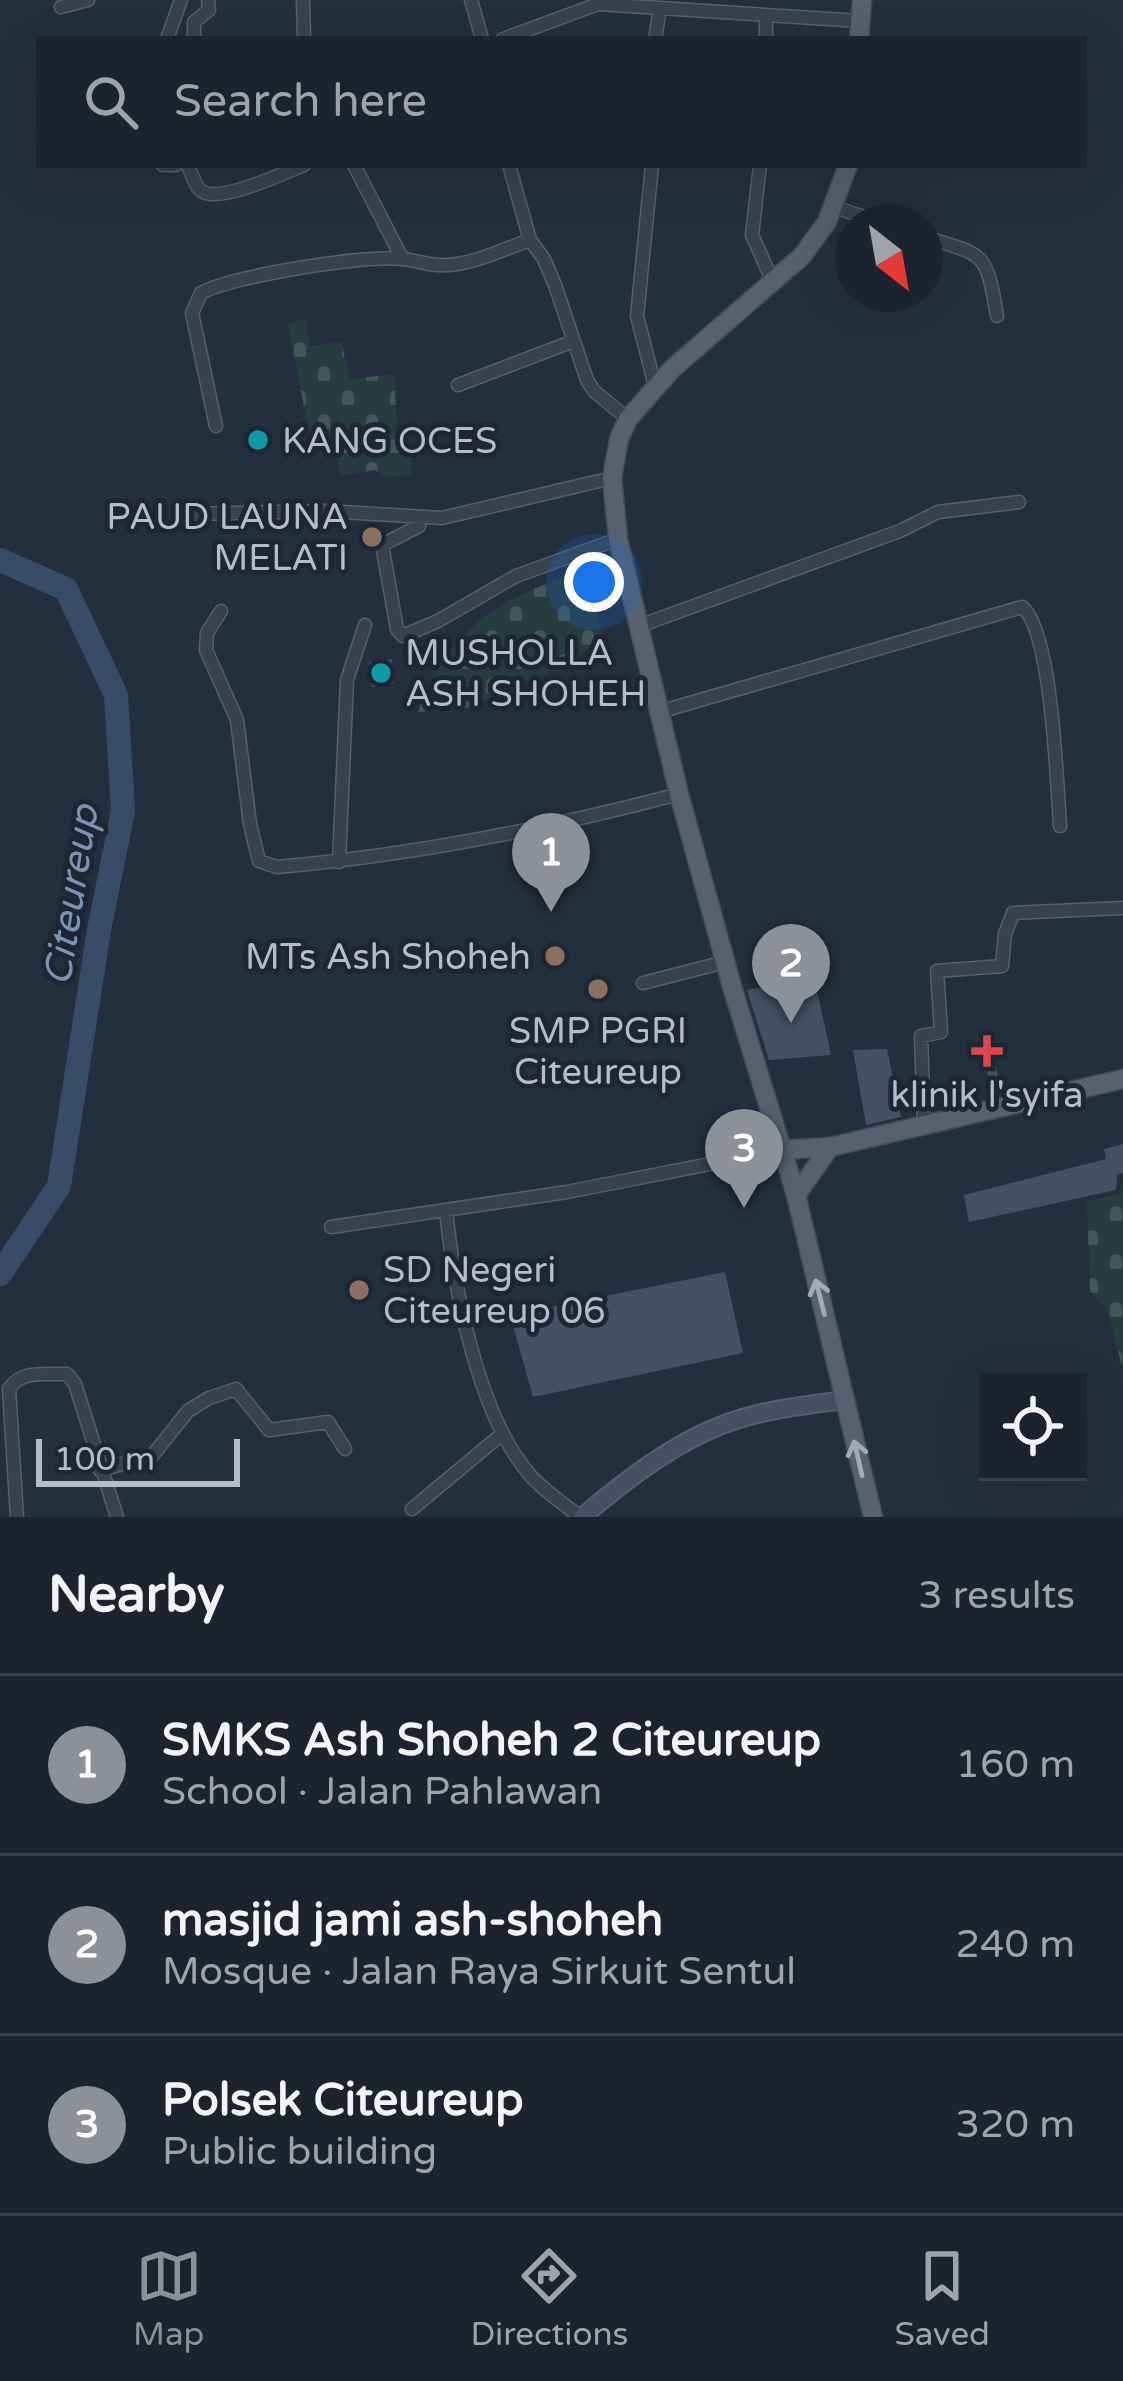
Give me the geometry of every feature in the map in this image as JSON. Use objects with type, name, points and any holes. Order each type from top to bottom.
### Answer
[{"type":"main road","points":[[859,30],[862,0]]},
{"type":"main road","points":[[847,168],[834,207],[810,246],[655,386],[628,418],[612,478],[618,538],[679,794],[796,1195],[873,1517]]},
{"type":"main road","points":[[781,1150],[830,1147],[1123,1079]]},
{"type":"main road","points":[[796,1195],[830,1147]]},
{"type":"main road","points":[[582,1516],[643,1469],[704,1432],[737,1419],[844,1400]]},
{"type":"street","points":[[62,7],[88,0]]},
{"type":"street","points":[[168,36],[181,0]]},
{"type":"street","points":[[194,36],[194,22],[209,10],[208,0]]},
{"type":"street","points":[[303,0],[304,36]]},
{"type":"street","points":[[471,0],[481,36]]},
{"type":"street","points":[[510,36],[598,4],[618,2],[859,30]]},
{"type":"street","points":[[656,36],[660,9]]},
{"type":"street","points":[[766,18],[766,36]]},
{"type":"street","points":[[188,168],[198,189],[208,194],[235,192],[296,168]]},
{"type":"street","points":[[356,168],[402,258]]},
{"type":"street","points":[[510,168],[530,240],[544,259],[566,314],[571,342],[594,391],[628,418]]},
{"type":"street","points":[[652,168],[637,316],[655,386]]},
{"type":"street","points":[[760,168],[752,235],[773,282]]},
{"type":"street","points":[[216,426],[192,313],[201,292],[289,271],[402,258],[447,266],[530,240]]},
{"type":"street","points":[[943,241],[962,246],[979,259],[990,276],[997,316]]},
{"type":"street","points":[[458,385],[571,342]]},
{"type":"street","points":[[192,514],[326,511],[416,518],[462,514],[612,478]]},
{"type":"street","points":[[639,626],[900,531],[938,512],[1018,502]]},
{"type":"street","points":[[416,518],[419,526],[413,532],[382,545],[397,629],[403,636],[516,576],[618,538]]},
{"type":"street","points":[[659,712],[1022,608],[1030,616],[1046,675],[1060,826]]},
{"type":"street","points":[[221,610],[207,633],[206,650],[237,720],[259,861],[277,868],[339,862],[496,838],[679,794]]},
{"type":"street","points":[[339,862],[347,680],[365,625]]},
{"type":"street","points":[[924,1124],[921,1036],[941,1032],[937,971],[1002,966],[1013,913],[1123,908]]},
{"type":"street","points":[[644,983],[725,962]]},
{"type":"street","points":[[331,1227],[567,1192],[781,1150]]},
{"type":"street","points":[[450,1210],[462,1320],[502,1434],[532,1478],[582,1516]]},
{"type":"street","points":[[450,1210],[464,1300],[509,1433],[539,1477],[582,1516]]},
{"type":"street","points":[[17,1517],[12,1382],[20,1377],[67,1375],[117,1517]]},
{"type":"street","points":[[100,1469],[152,1456],[188,1411],[236,1389],[269,1430],[328,1422],[345,1449]]},
{"type":"street","points":[[412,1509],[502,1434]]},
{"type":"green space","points":[[305,319],[310,346],[341,342],[350,379],[394,374],[398,446],[410,446],[411,475],[384,477],[376,470],[341,475],[334,445],[312,448],[288,324]]},
{"type":"green space","points":[[587,569],[603,640],[549,673],[466,708],[418,712],[447,656],[483,618],[529,591]]},
{"type":"green space","points":[[1123,1177],[1123,1370],[1106,1307],[1090,1291],[1087,1201],[1120,1194]]},
{"type":"building","name":"MUSHOLLA ASH SHOHEH","points":[[392,659],[393,683],[372,687],[369,662]]},
{"type":"building","points":[[814,976],[831,1055],[769,1060],[747,990]]},
{"type":"building","name":"klinik l'syifa","points":[[988,1036],[998,1077],[989,1079],[978,1038]]},
{"type":"building","points":[[887,1049],[901,1117],[866,1125],[853,1050]]},
{"type":"building","points":[[1123,1144],[1123,1173],[1117,1175],[1116,1190],[969,1222],[964,1195],[1106,1159],[1104,1149]]},
{"type":"building","points":[[725,1272],[743,1353],[533,1397],[510,1315]]},
{"type":"waterway","name":"Citeureup","points":[[0,560],[66,589],[116,695],[123,811],[99,930],[59,1186],[0,1274]]},
{"type":"place","name":"KANG OCES","points":[[258,440]]},
{"type":"place","name":"PAUD LAUNA MELATI","points":[[372,537]]},
{"type":"place","name":"MUSHOLLA ASH SHOHEH","points":[[381,673]]},
{"type":"place","name":"SMKS Ash Shoheh 2 Citeureup","points":[[551,912]]},
{"type":"place","name":"MTs Ash Shoheh","points":[[555,956]]},
{"type":"place","name":"SMP PGRI Citeureup","points":[[598,989]]},
{"type":"place","name":"masjid jami ash-shoheh","points":[[791,1023]]},
{"type":"place","name":"klinik l'syifa","points":[[987,1051]]},
{"type":"place","name":"Polsek Citeureup","points":[[744,1208]]},
{"type":"place","name":"SD Negeri Citeureup 06","points":[[359,1290]]}]
